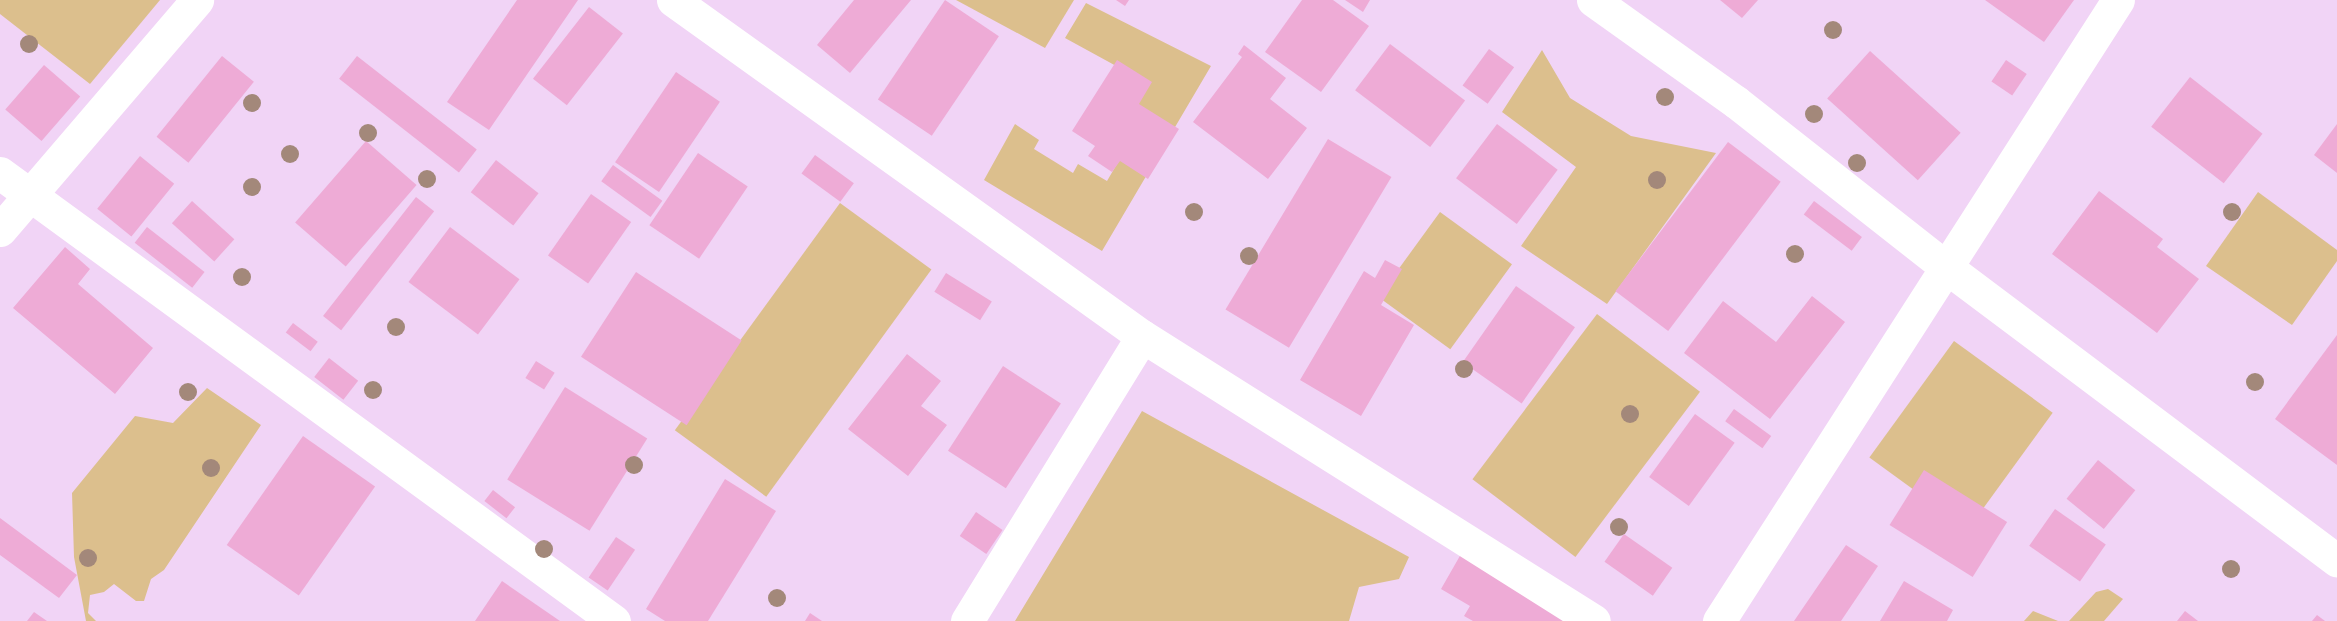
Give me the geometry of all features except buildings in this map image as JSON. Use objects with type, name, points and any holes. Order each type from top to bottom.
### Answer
[{"type":"street","points":[[0,230],[196,0]]},
{"type":"street","points":[[673,0],[1142,336],[1594,621]]},
{"type":"street","points":[[1593,0],[1736,102],[1946,267],[2337,561]]},
{"type":"street","points":[[1719,621],[2118,0]]},
{"type":"street","points":[[0,173],[614,621]]},
{"type":"street","points":[[967,621],[1142,336]]},
{"type":"shaded area","points":[[0,0],[160,0],[90,84],[0,14]]},
{"type":"shaded area","points":[[956,0],[1074,0],[1045,48]]},
{"type":"shaded area","points":[[1086,3],[1211,66],[1102,251],[984,180],[1015,124],[1039,140],[1034,149],[1073,173],[1078,164],[1107,181],[1146,114],[1106,90],[1118,67],[1065,38]]},
{"type":"shaded area","points":[[1542,50],[1570,98],[1631,136],[1716,153],[1607,304],[1521,246],[1576,167],[1502,112]]},
{"type":"shaded area","points":[[2258,192],[2337,250],[2337,261],[2292,325],[2206,266]]},
{"type":"shaded area","points":[[840,203],[931,269],[766,497],[675,430]]},
{"type":"shaded area","points":[[1440,212],[1512,264],[1450,349],[1378,297]]},
{"type":"shaded area","points":[[1597,314],[1700,392],[1575,557],[1472,479]]},
{"type":"shaded area","points":[[1954,341],[2053,413],[1968,529],[1869,457]]},
{"type":"shaded area","points":[[207,388],[261,425],[164,570],[151,579],[144,601],[136,601],[114,584],[104,592],[90,595],[88,613],[96,621],[86,621],[74,557],[72,493],[135,416],[173,423]]},
{"type":"shaded area","points":[[1142,411],[1409,557],[1399,579],[1359,587],[1349,621],[1015,621]]},
{"type":"shaded area","points":[[2108,589],[2123,599],[2104,621],[2069,621],[2096,592]]},
{"type":"shaded area","points":[[2033,611],[2058,621],[2024,621]]}]
